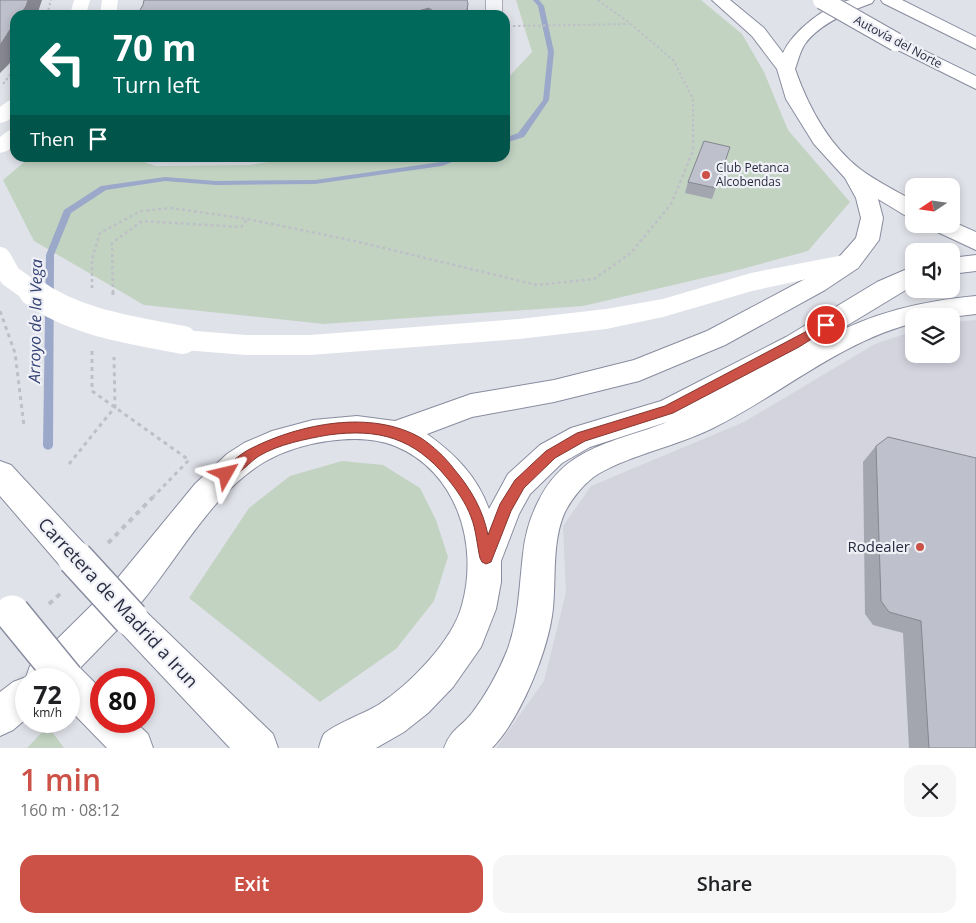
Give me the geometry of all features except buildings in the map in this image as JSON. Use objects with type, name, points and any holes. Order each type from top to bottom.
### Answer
[{"type":"main road","points":[[395,433],[471,406],[554,391],[638,370],[716,338],[816,284],[849,262],[867,240],[872,218],[867,198],[854,175],[824,144],[796,99],[786,69],[758,32],[720,0]]},
{"type":"main road","name":"Autovía del Norte","points":[[822,0],[896,42],[976,83]]},
{"type":"main road","points":[[786,69],[799,40],[827,18],[851,4],[866,0]]},
{"type":"main road","points":[[889,0],[976,44]]},
{"type":"main road","points":[[0,117],[10,109]]},
{"type":"main road","points":[[854,175],[905,206]]},
{"type":"main road","points":[[958,233],[976,242]]},
{"type":"main road","points":[[0,258],[10,276],[45,301],[108,326],[183,340],[246,345],[310,345],[519,329],[606,319],[663,308],[751,282],[849,262]]},
{"type":"main road","points":[[960,265],[976,263]]},
{"type":"main road","points":[[486,558],[505,509],[519,484],[551,454],[581,437],[669,410],[795,344],[886,288],[905,278]]},
{"type":"main road","points":[[463,748],[485,727],[508,689],[524,651],[536,608],[538,565],[544,531],[553,504],[567,484],[583,468],[605,455],[661,437],[709,417],[802,364],[879,324],[912,313],[976,305]]},
{"type":"main road","points":[[713,388],[802,364]]},
{"type":"main road","points":[[628,448],[660,421],[669,410]]},
{"type":"main road","points":[[73,668],[134,585],[226,474],[255,452],[287,439],[342,428],[373,428],[395,433],[422,446],[440,460],[460,485],[477,515],[486,558],[485,587],[468,633],[440,674],[405,709],[338,748]]},
{"type":"main road","name":"Carretera de Madrid a Irun","points":[[0,474],[71,572],[131,619],[249,739]]},
{"type":"main road","points":[[6,605],[53,668]]},
{"type":"main road","points":[[80,697],[90,706]]},
{"type":"main road","points":[[0,717],[15,704]]},
{"type":"main road","points":[[119,733],[134,748]]},
{"type":"path","points":[[92,297],[92,259],[100,233],[141,211],[171,208],[248,219],[359,242],[537,285],[594,279],[632,253],[671,204],[693,151],[693,98],[674,61],[631,24],[598,0]]},
{"type":"path","points":[[514,26],[631,24]]},
{"type":"path","points":[[0,86],[10,75]]},
{"type":"path","points":[[0,311],[15,352],[24,426]]},
{"type":"path","points":[[92,344],[92,391],[189,460],[108,544]]},
{"type":"path","points":[[47,607],[71,572]]},
{"type":"shaded area","points":[[976,320],[976,748],[496,748],[544,681],[566,592],[563,526],[591,486],[744,422],[875,344],[905,334],[905,363],[960,363],[960,321]]},
{"type":"green space","points":[[516,0],[701,0],[742,34],[764,72],[788,130],[850,202],[808,251],[742,269],[583,306],[324,324],[144,305],[34,241],[3,180],[24,162],[144,162],[156,166],[250,165],[268,162],[510,162],[510,76],[532,52]]},
{"type":"green space","points":[[342,461],[383,465],[420,488],[436,520],[448,557],[434,601],[396,649],[320,702],[189,598],[249,508],[290,476]]},
{"type":"green space","points":[[41,733],[53,733],[64,748],[27,748]]},
{"type":"waterway","name":"Arroyo de la Vega","points":[[510,139],[521,135],[546,100],[551,52],[541,6],[536,0]]},
{"type":"waterway","name":"Arroyo de la Vega","points":[[48,445],[50,255],[67,212],[104,188],[165,179],[216,183],[315,182],[448,162]]},
{"type":"place","name":"Club Petanca Alcobendas","points":[[706,175]]},
{"type":"place","name":"Rodealer","points":[[920,547]]},
{"type":"route","points":[[226,474],[255,452],[287,439],[342,428],[373,428],[395,433],[416,442],[440,460],[460,485],[477,515],[486,558],[505,509],[519,484],[551,454],[581,437],[669,410],[795,344],[826,325]]}]
